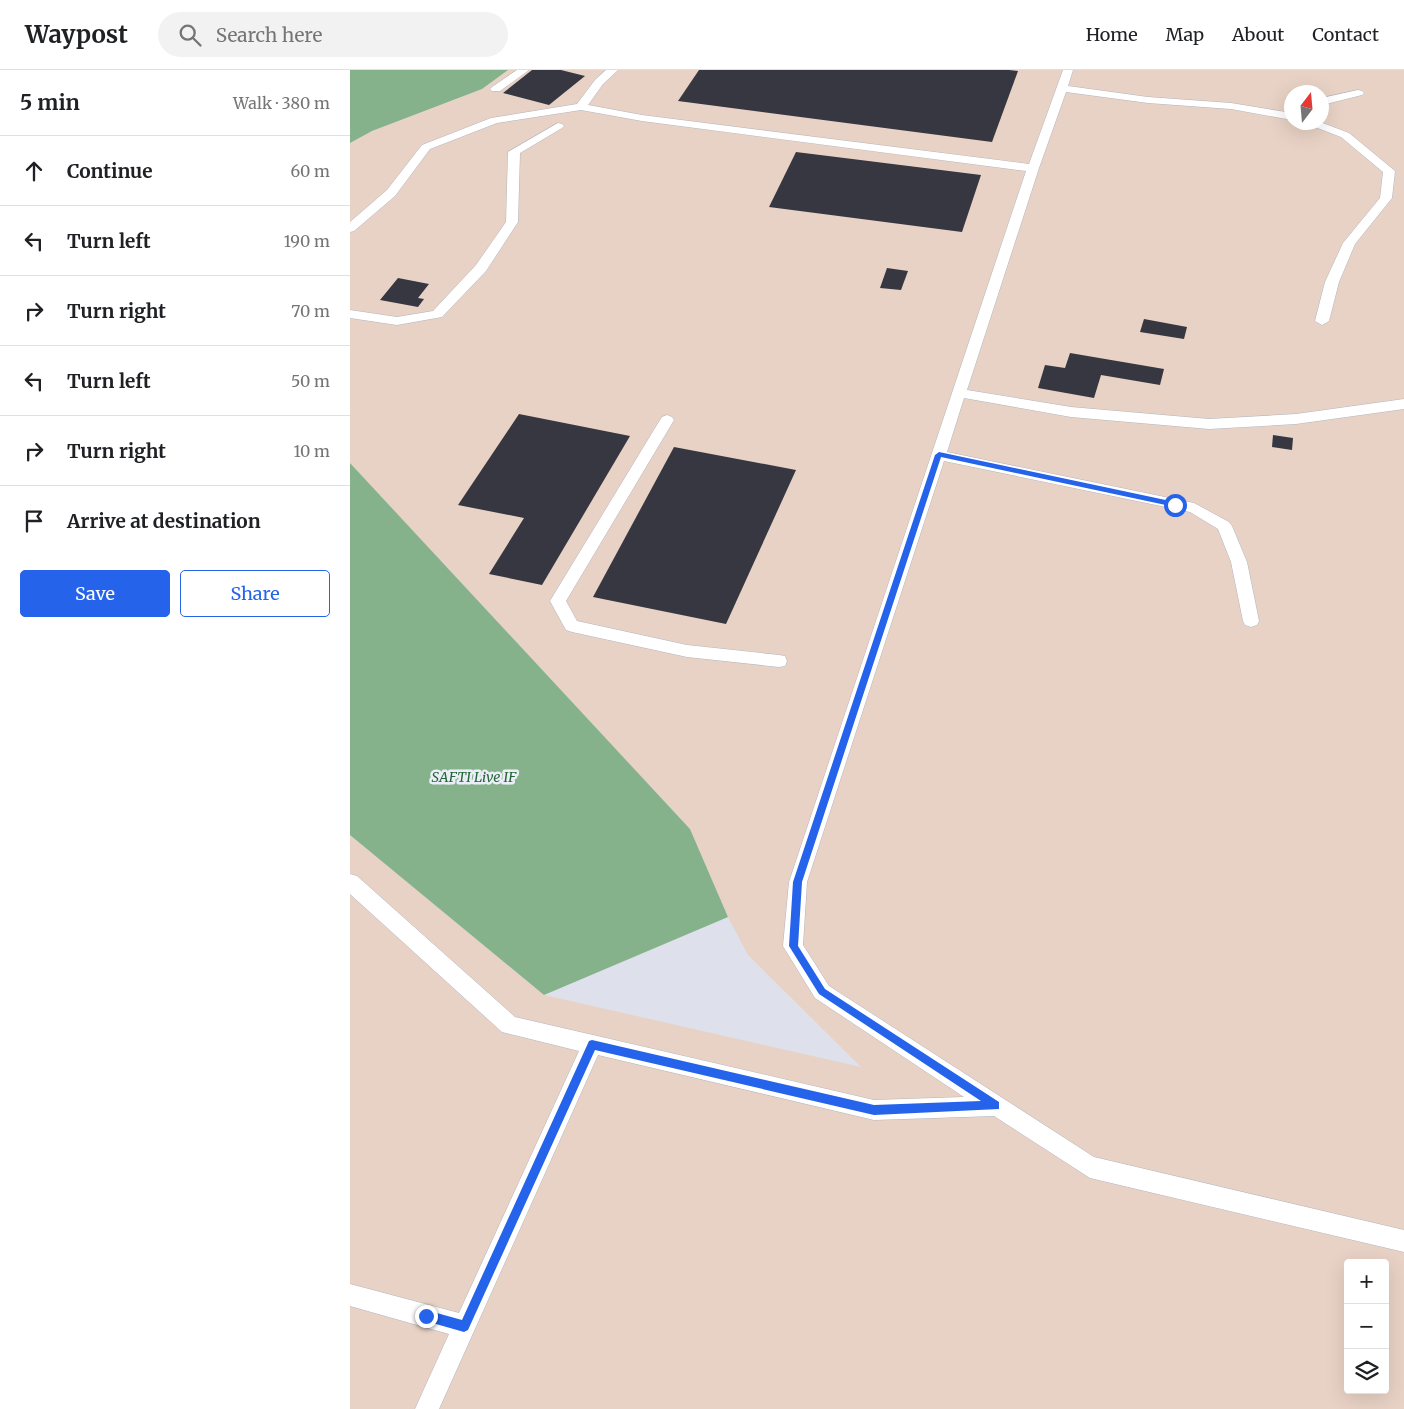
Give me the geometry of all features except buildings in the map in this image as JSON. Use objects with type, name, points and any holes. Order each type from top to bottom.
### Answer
[{"type":"lane","points":[[496,89],[524,70]]},
{"type":"lane","points":[[581,107],[598,82],[613,70]]},
{"type":"lane","points":[[1068,70],[1033,168],[798,882],[793,946],[822,992],[1090,1167],[1404,1241]]},
{"type":"lane","points":[[1062,88],[1148,100],[1231,106],[1284,115]]},
{"type":"lane","points":[[1329,99],[1358,93]]},
{"type":"lane","points":[[350,228],[391,193],[426,147],[495,120],[581,107],[642,118],[1033,168]]},
{"type":"lane","points":[[350,314],[397,321],[437,314],[481,268],[512,222],[514,152],[558,126]]},
{"type":"lane","points":[[1322,321],[1332,282],[1350,243],[1386,198],[1389,171],[1345,135],[1329,129]]},
{"type":"lane","points":[[959,393],[1071,412],[1208,424],[1296,419],[1404,404]]},
{"type":"lane","points":[[667,420],[558,601],[572,626],[687,651],[779,660]]},
{"type":"lane","points":[[939,455],[1194,508],[1224,526],[1239,562],[1251,621]]},
{"type":"lane","points":[[350,882],[508,1025],[874,1110],[996,1106]]},
{"type":"lane","points":[[427,1409],[592,1045]]},
{"type":"lane","points":[[350,1295],[464,1326]]},
{"type":"shaded area","points":[[508,70],[1404,70],[1404,1409],[350,1409],[350,835],[544,995],[861,1067],[748,955],[728,917],[690,829],[350,463],[350,143],[372,131],[482,89]]},
{"type":"green space","points":[[350,70],[508,70],[482,89],[372,131],[350,143]]},
{"type":"green space","name":"SAFTI Live IF","points":[[350,463],[690,829],[728,917],[544,995],[350,835]]},
{"type":"route","points":[[426,1316],[464,1326],[592,1045],[874,1110],[996,1106],[822,992],[793,946],[798,882],[939,455],[1175,505]]}]
